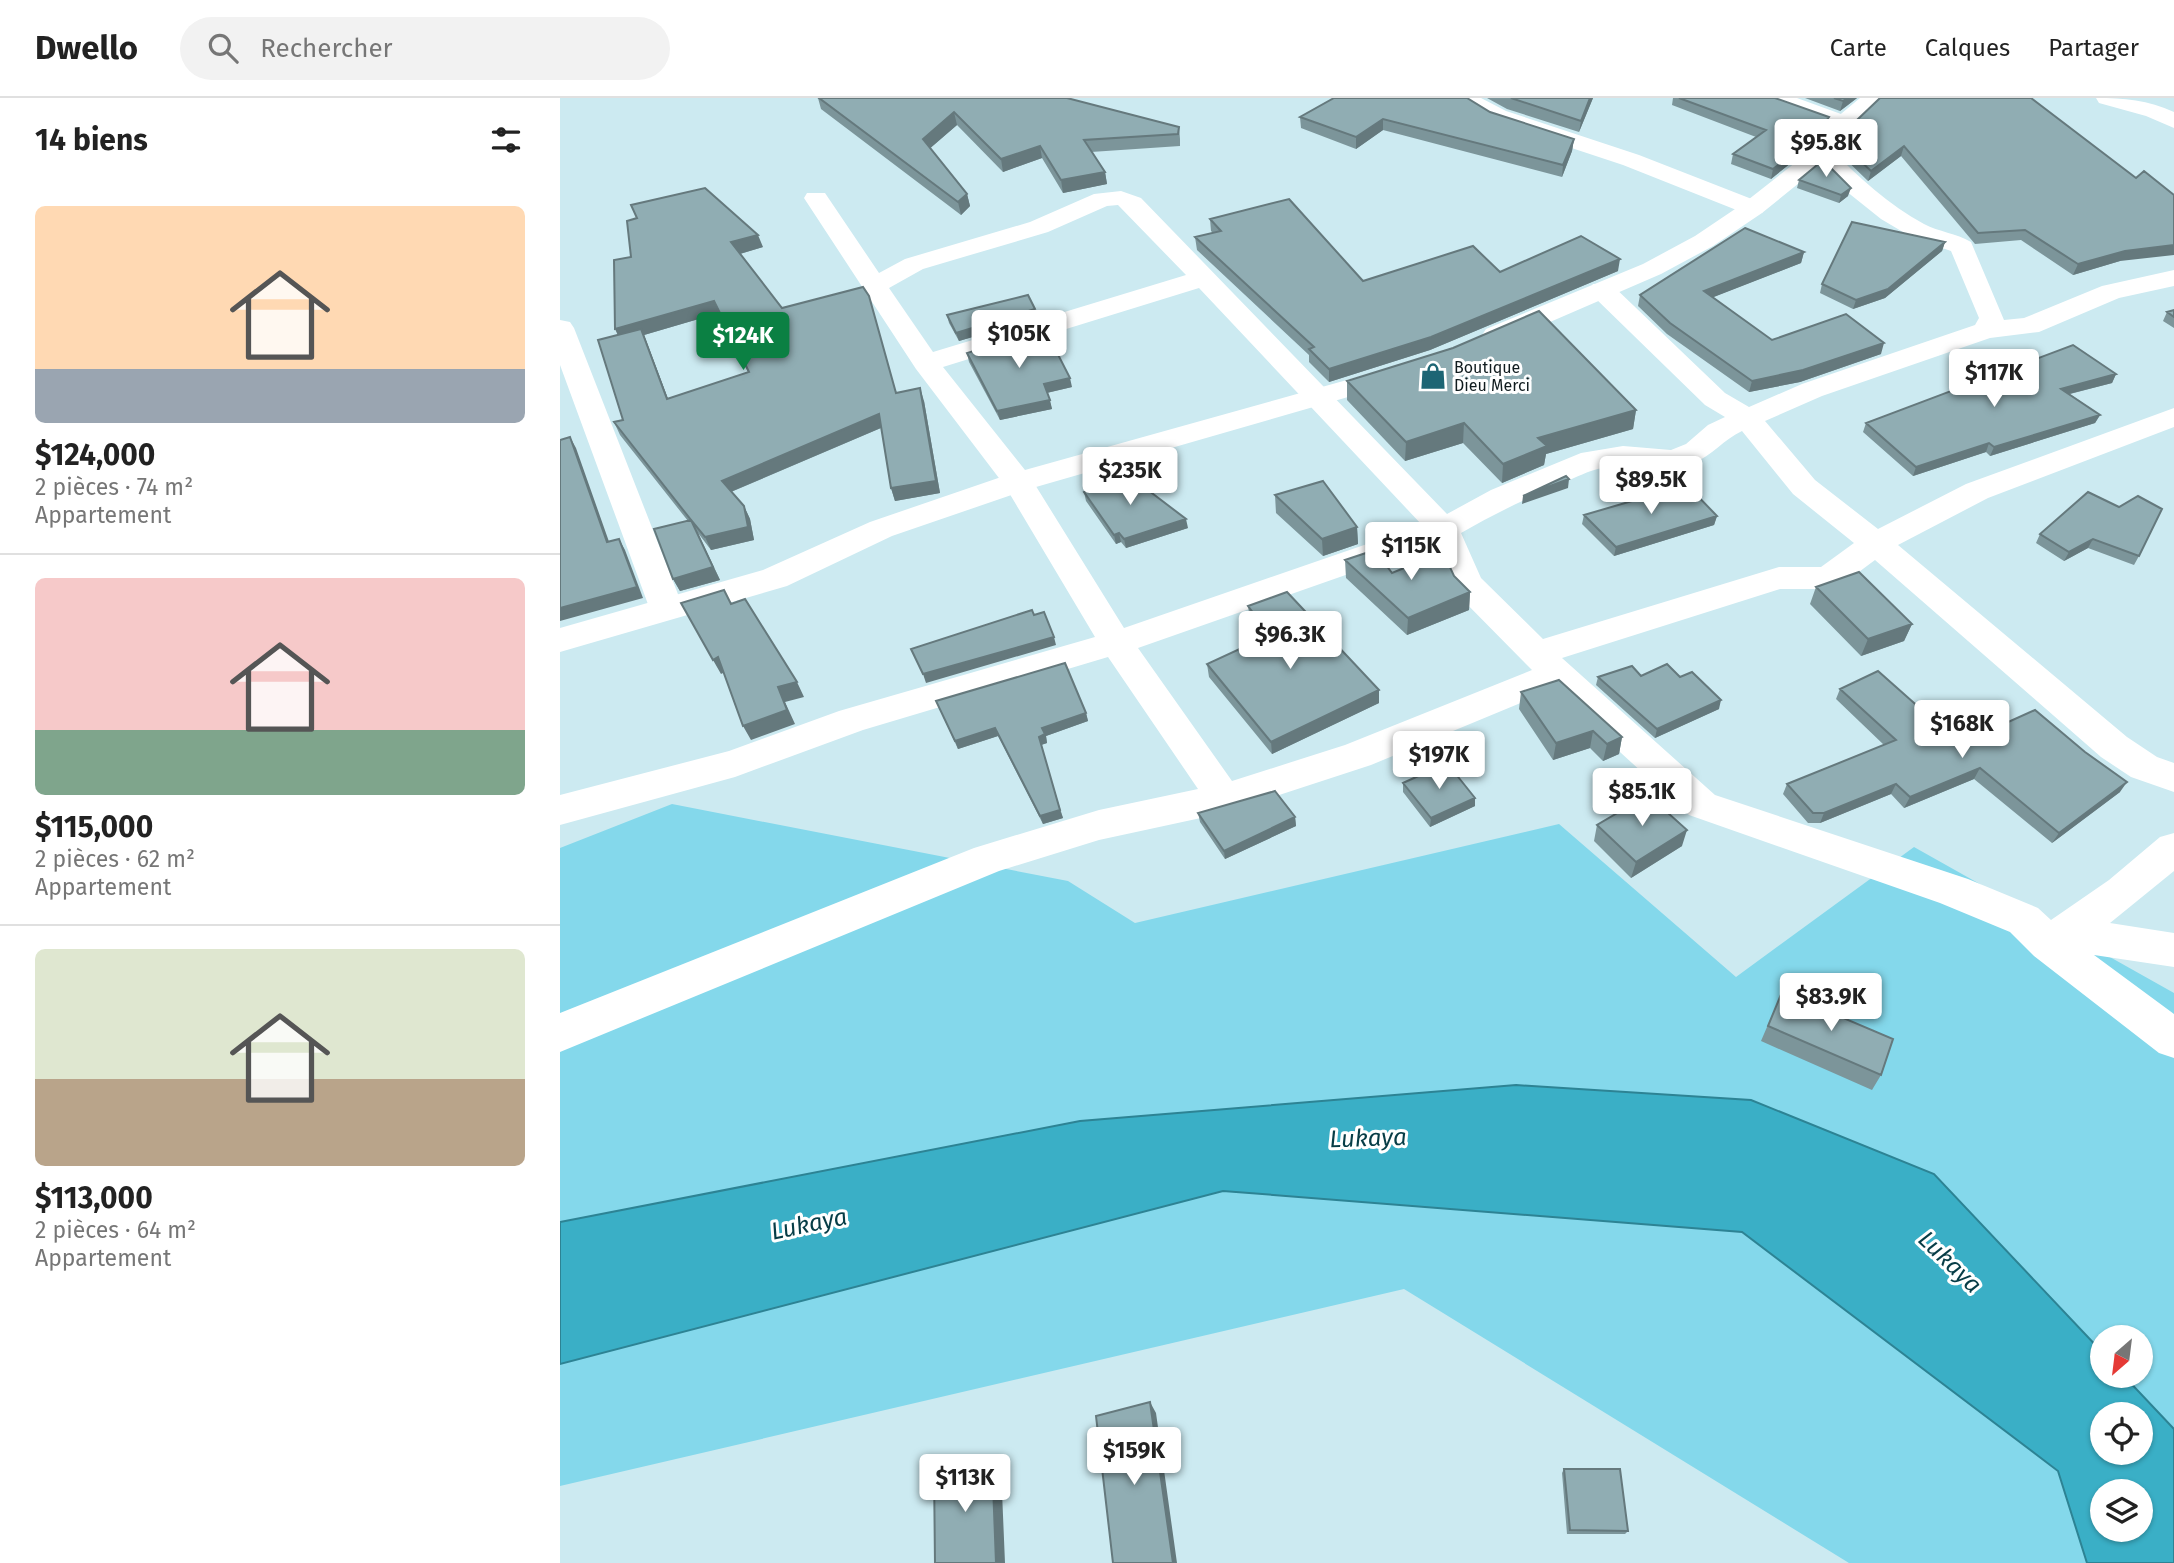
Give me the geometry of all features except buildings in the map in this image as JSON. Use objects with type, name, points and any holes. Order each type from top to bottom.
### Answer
[{"type":"street","points":[[1464,98],[1498,117],[1631,160],[1753,208]]},
{"type":"street","points":[[1776,98],[1844,123]]},
{"type":"street","points":[[1465,348],[1681,255],[1753,208],[1822,153],[1844,123],[1873,98]]},
{"type":"street","points":[[2107,98],[2154,111],[2174,121]]},
{"type":"street","points":[[1822,153],[1867,199],[1918,232],[1955,242],[1962,247],[1992,318],[1986,330]]},
{"type":"street","points":[[875,285],[921,261],[1014,236],[1112,197],[1132,203],[1201,279],[1443,529],[1467,584],[1547,664],[1702,805],[1844,856],[1995,905],[2057,938],[2174,1039]]},
{"type":"street","points":[[816,198],[926,363],[1018,482],[1116,643],[1224,798]]},
{"type":"street","points":[[926,363],[1201,279]]},
{"type":"street","points":[[560,810],[735,763],[852,720],[1116,643],[1443,529],[1502,497],[1592,460],[1623,455],[1665,461],[1681,457],[1697,450],[1718,432],[1812,390],[1986,330],[2029,326],[2112,292],[2167,279]]},
{"type":"street","points":[[2167,279],[2155,294],[2174,304]]},
{"type":"street","points":[[1602,290],[1715,399],[1747,418],[1804,487],[2114,747],[2144,767],[2174,778]]},
{"type":"street","points":[[560,328],[569,383],[666,607]]},
{"type":"street","points":[[560,640],[666,607],[775,578],[881,529],[1018,482],[1317,398],[1428,363]]},
{"type":"street","points":[[560,1032],[988,859],[1099,825],[1224,798],[1358,755],[1547,664],[1779,578],[1828,578],[1875,544],[1977,491],[2174,417]]},
{"type":"street","points":[[2057,938],[2123,892],[2174,848]]},
{"type":"street","points":[[2057,938],[2174,950]]},
{"type":"shaded area","points":[[672,804],[1068,881],[1135,923],[1559,824],[1736,977],[1914,847],[2174,993],[2174,1429],[2153,1407],[2153,1402],[2149,1402],[2135,1388],[2153,1388],[2153,1325],[2090,1325],[2090,1339],[1934,1174],[1080,1121],[560,1222],[560,848]]},
{"type":"shaded area","points":[[1223,1191],[1742,1232],[2059,1471],[2087,1563],[1849,1563],[1404,1289],[560,1486],[560,1364]]},
{"type":"water","name":"Lukaya","points":[[1516,1085],[1751,1100],[1934,1174],[2090,1339],[2090,1388],[2135,1388],[2149,1402],[2090,1402],[2090,1465],[2153,1465],[2153,1407],[2174,1429],[2174,1563],[2087,1563],[2058,1471],[1742,1232],[1223,1191],[560,1364],[560,1222],[1080,1121]]},
{"type":"place","name":"Boutique Dieu Merci","points":[[1433,376]]}]
